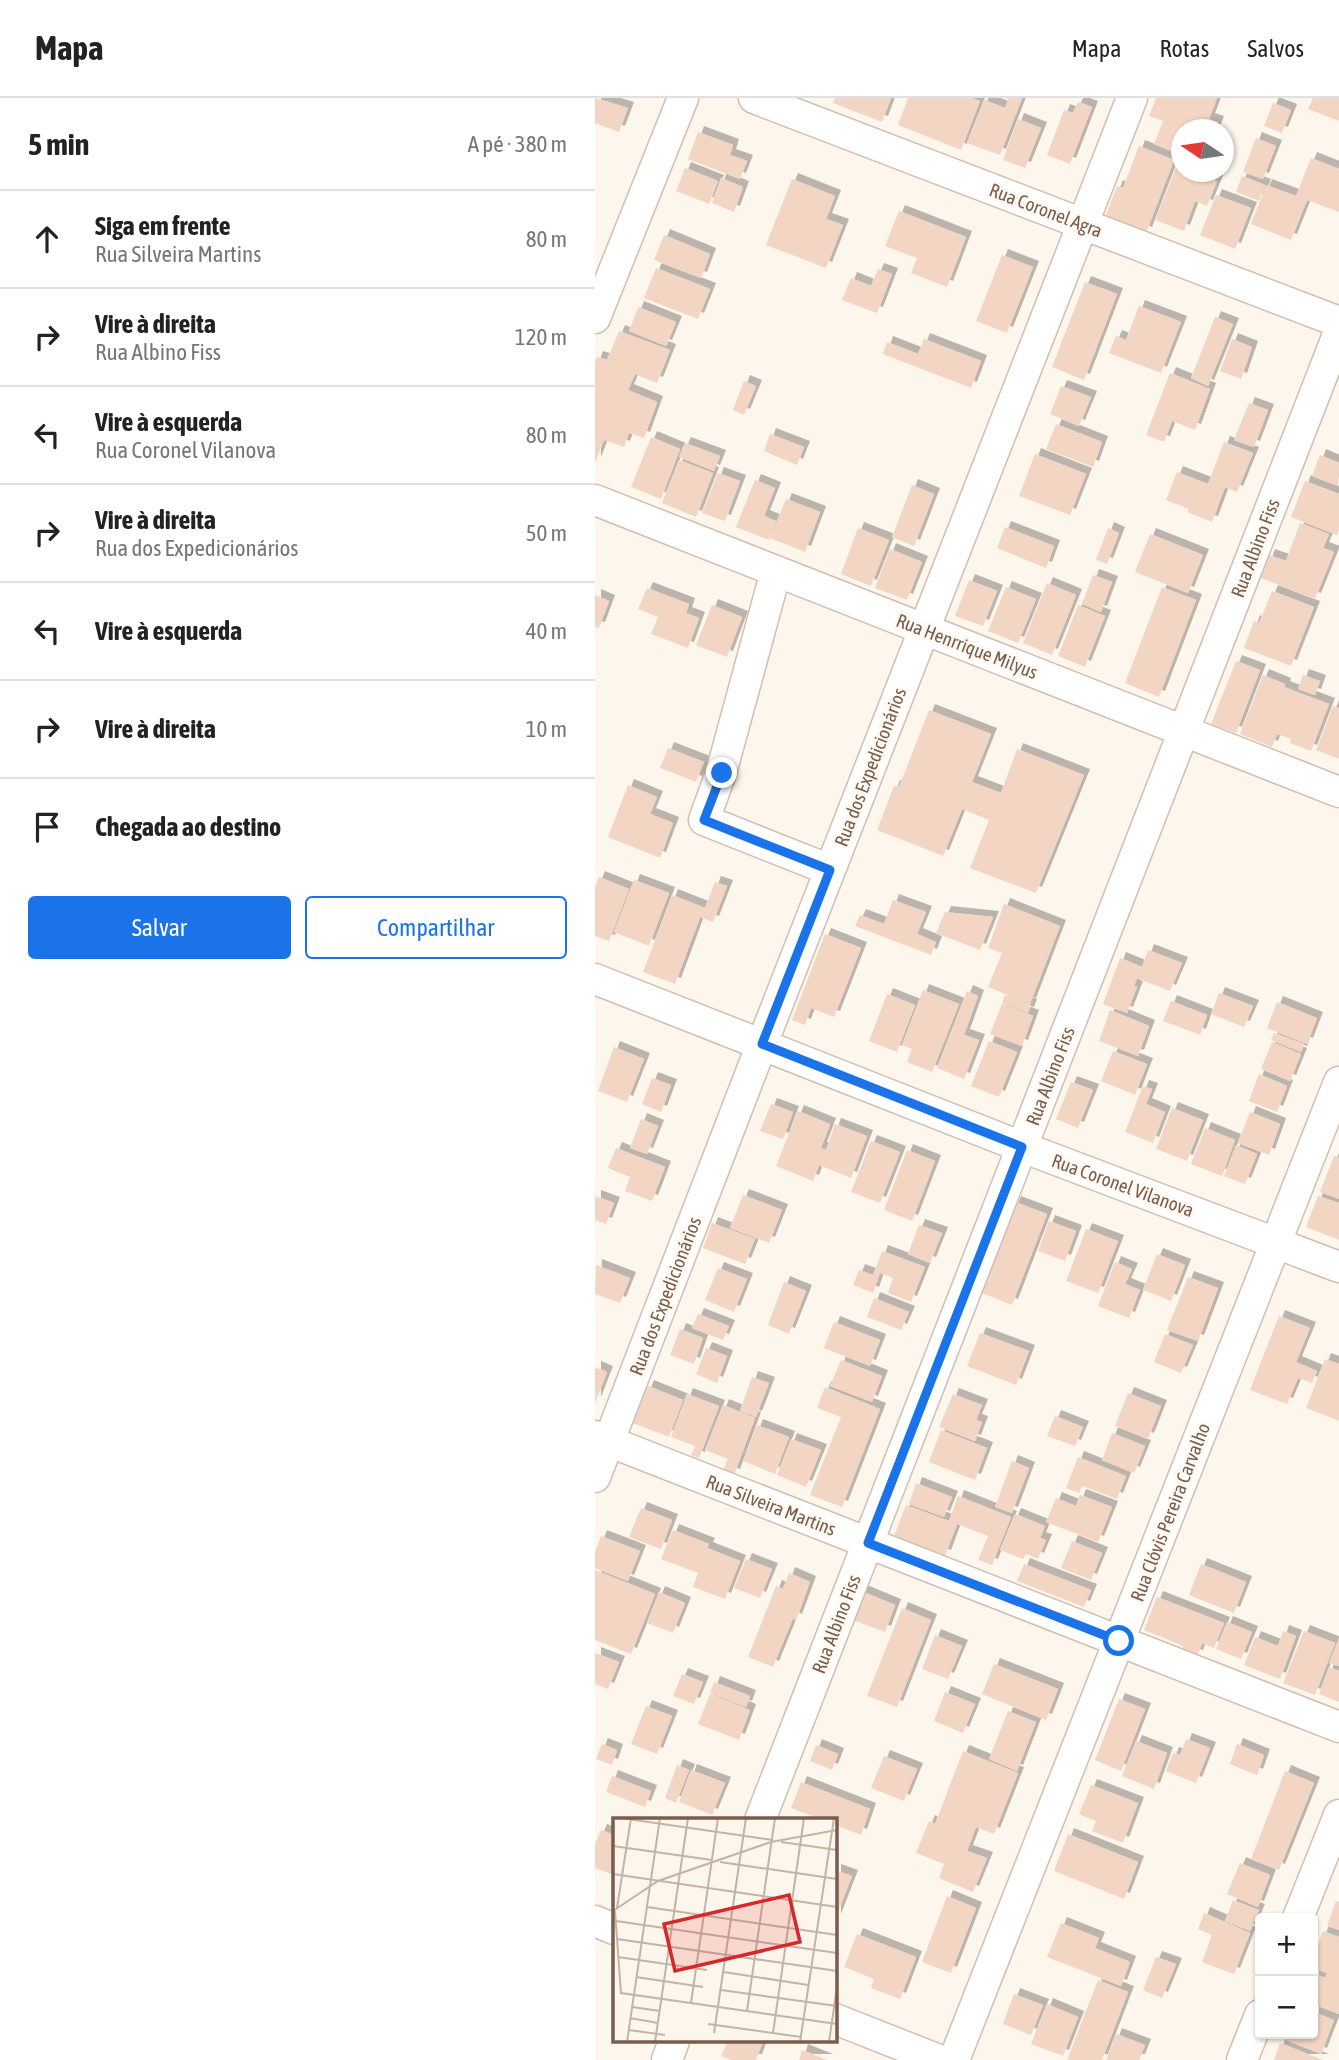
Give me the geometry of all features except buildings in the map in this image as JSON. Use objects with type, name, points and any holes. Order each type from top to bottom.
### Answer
[{"type":"street","points":[[595,318],[683,98]]},
{"type":"street","name":"Rua Coronel Agra","points":[[754,98],[1339,322]]},
{"type":"street","name":"Rua dos Expedicionários","points":[[595,1477],[602,1439],[762,1044],[1132,98]]},
{"type":"street","name":"Rua Albino Fiss","points":[[761,1818],[1339,332]]},
{"type":"street","name":"Rua Henrrique Milyus","points":[[595,500],[1339,792]]},
{"type":"street","points":[[776,572],[722,773],[704,820],[830,870]]},
{"type":"street","name":"Rua Coronel Vilanova","points":[[595,979],[1022,1147],[1339,1266]]},
{"type":"street","name":"Rua Clóvis Pereira Carvalho","points":[[954,2060],[1339,1082]]},
{"type":"street","name":"Rua Silveira Martins","points":[[602,1439],[1339,1727]]},
{"type":"street","points":[[1300,1913],[1339,1815]]},
{"type":"street","points":[[595,1921],[613,1929]]},
{"type":"street","points":[[837,2020],[939,2060]]},
{"type":"street","points":[[1243,2060],[1255,2028]]},
{"type":"street","points":[[667,2060],[674,2042]]},
{"type":"route","points":[[722,773],[704,820],[830,870],[762,1044],[1022,1147],[868,1543],[1119,1641]]}]
